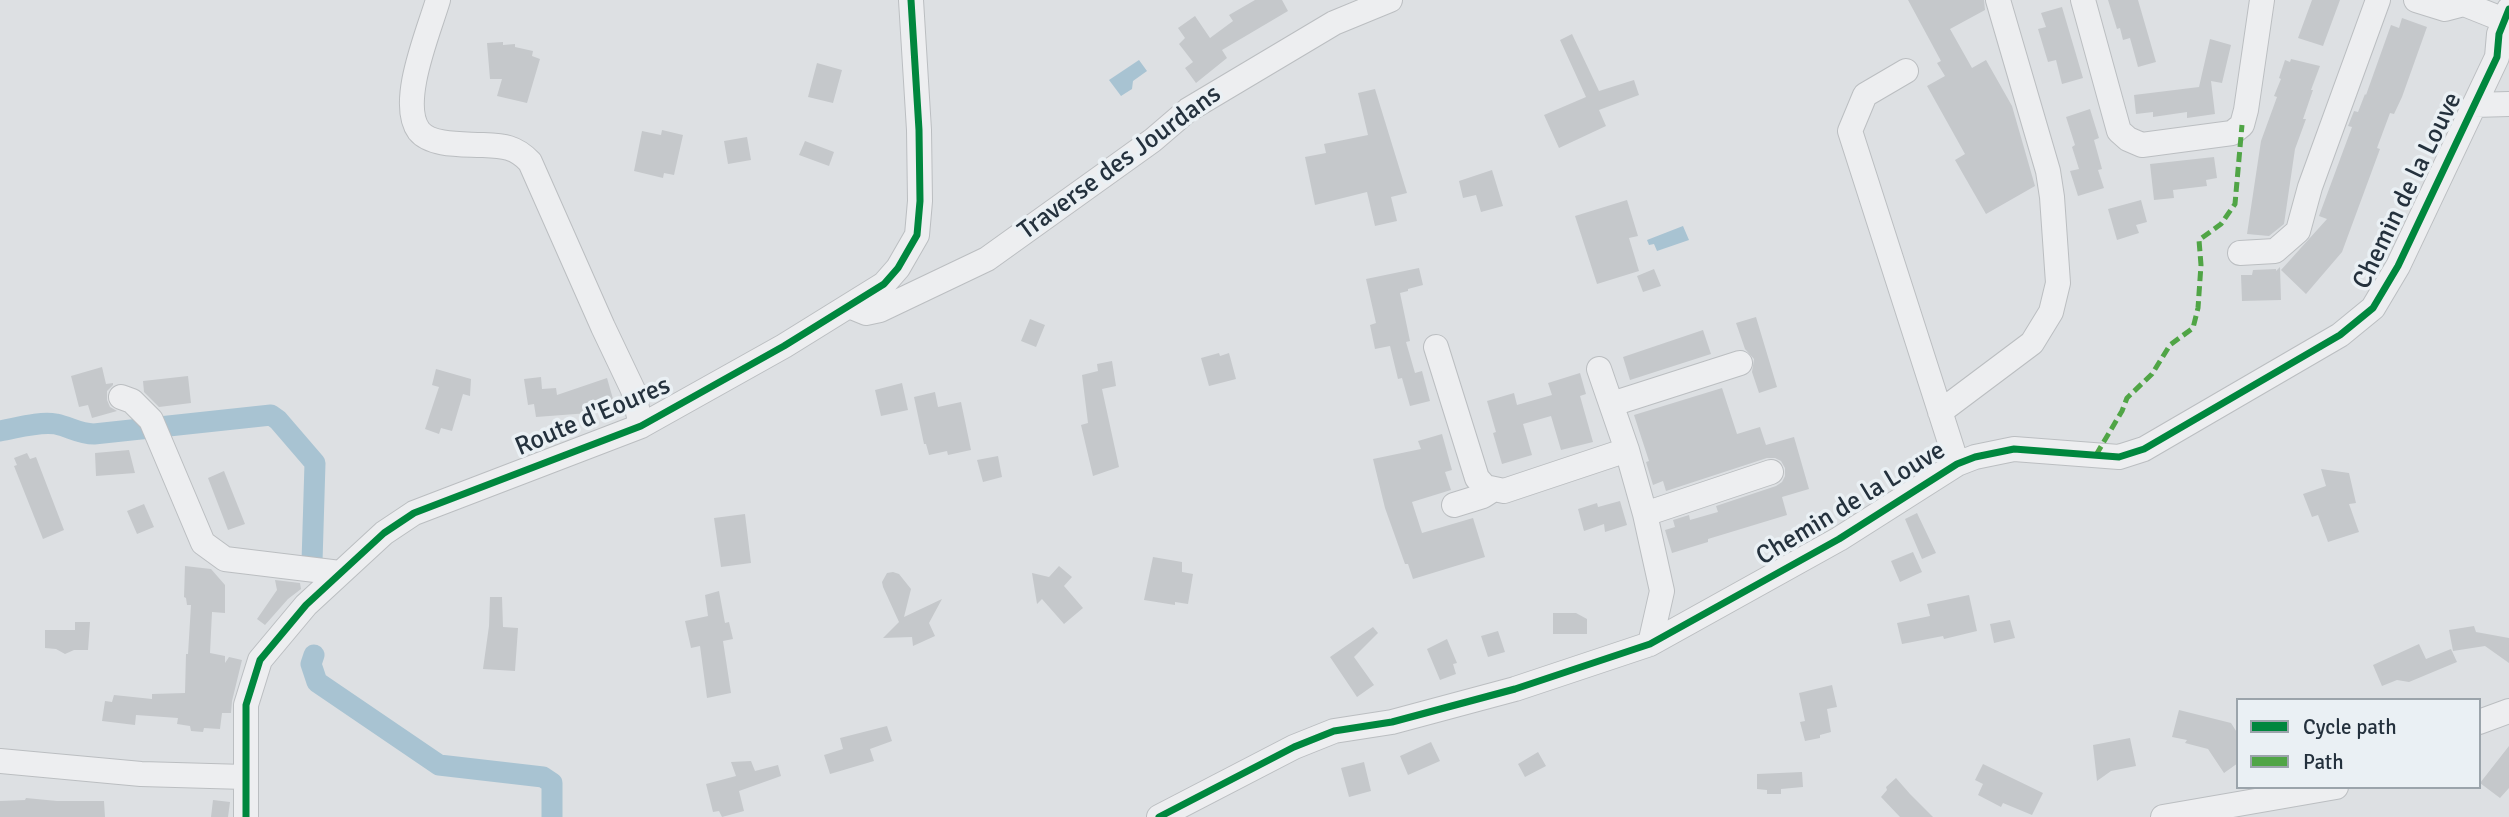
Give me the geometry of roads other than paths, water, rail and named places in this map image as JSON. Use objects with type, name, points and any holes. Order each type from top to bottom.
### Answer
[{"type":"street","points":[[438,0],[413,86],[412,112],[420,131],[435,140],[510,148],[520,151],[530,162],[633,390],[641,426]]},
{"type":"street","name":"Route d'Eoures","points":[[246,817],[246,705],[260,660],[306,606],[384,533],[414,513],[641,426],[849,306],[884,284],[898,268],[917,235],[920,201],[919,130],[911,0]]},
{"type":"street","name":"Traverse des Jourdans","points":[[849,306],[866,313],[880,310],[987,259],[1153,140],[1188,110],[1335,23],[1390,0]]},
{"type":"street","points":[[1940,412],[2032,343],[2051,312],[2058,283],[2048,171],[1998,0]]},
{"type":"street","points":[[2083,0],[2119,131],[2128,139],[2142,145],[2232,133],[2242,125],[2262,0]]},
{"type":"street","points":[[2240,253],[2276,251],[2298,231],[2310,187],[2378,0]]},
{"type":"street","points":[[2416,0],[2445,9],[2463,2],[2506,31]]},
{"type":"street","name":"Chemin de la Louve","points":[[1159,817],[1294,747],[1334,731],[1392,722],[1515,688],[1650,644],[1839,539],[1957,464],[1975,457],[2014,449],[2119,457],[2144,449],[2340,335],[2374,308],[2398,266],[2474,106],[2506,31]]},
{"type":"street","points":[[1906,71],[1865,95],[1850,131],[1957,464]]},
{"type":"street","points":[[2474,106],[2509,104]]},
{"type":"street","points":[[1436,347],[1477,478],[1485,487],[1504,491],[1627,450]]},
{"type":"street","points":[[1612,404],[1740,363]]},
{"type":"street","points":[[1599,369],[1627,450],[1662,591],[1650,644]]},
{"type":"street","points":[[121,397],[132,401],[155,428],[203,543],[213,552],[225,559],[340,573]]},
{"type":"street","points":[[1645,514],[1771,472]]},
{"type":"street","points":[[1454,505],[1483,496],[1493,489]]},
{"type":"street","points":[[2481,721],[2509,711]]},
{"type":"street","points":[[0,761],[141,774],[245,777]]},
{"type":"street","points":[[2163,817],[2324,789]]},
{"type":"water","points":[[1139,60],[1147,71],[1133,81],[1132,89],[1121,96],[1109,80]]},
{"type":"water","points":[[1683,226],[1689,240],[1657,251],[1654,244],[1649,245],[1647,240]]},
{"type":"waterway","points":[[0,431],[49,423],[94,434],[271,415],[315,463],[312,562]]},
{"type":"waterway","points":[[314,655],[311,664],[317,682],[439,765],[543,777],[552,783],[552,817]]}]
